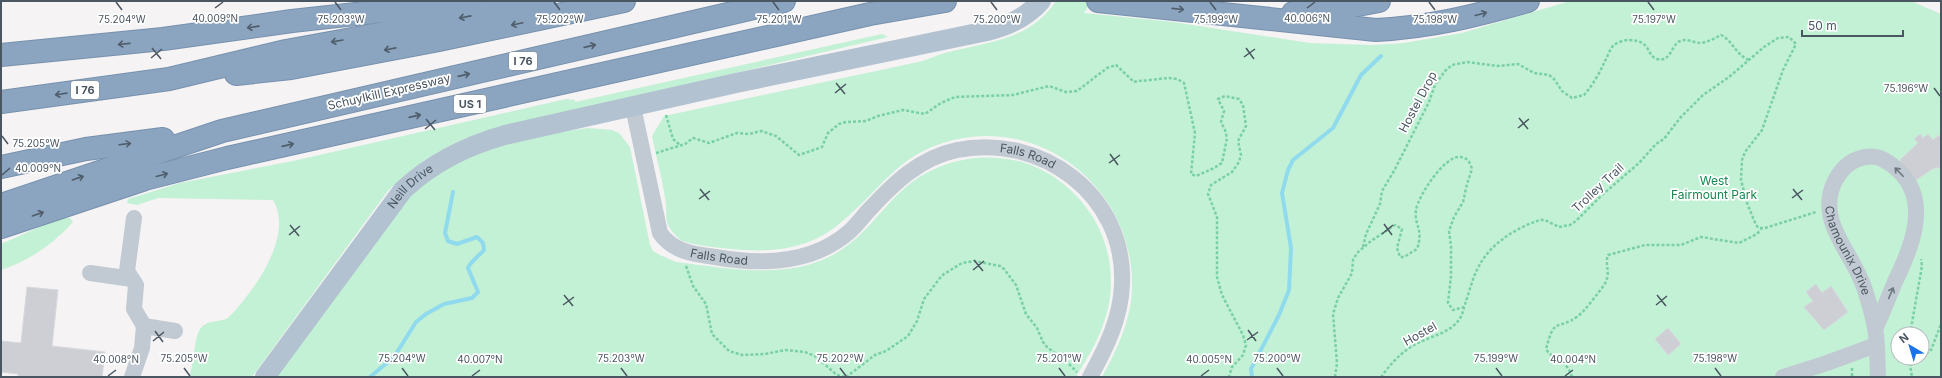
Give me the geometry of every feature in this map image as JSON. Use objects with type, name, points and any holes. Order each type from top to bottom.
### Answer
[{"type":"highway","points":[[1,55],[163,39],[473,1]]},
{"type":"highway","name":"I 76","points":[[1,102],[169,79],[286,51],[544,1]]},
{"type":"highway","points":[[169,79],[291,68],[446,39],[624,1]]},
{"type":"highway","name":"Schuylkill Expressway","points":[[1,204],[222,131],[784,1]]},
{"type":"highway","name":"US 1","points":[[1,227],[138,181],[227,158],[870,14],[945,1]]},
{"type":"highway","points":[[1098,1],[1360,30],[1410,28],[1457,20],[1528,1]]},
{"type":"highway","points":[[1249,17],[1347,7],[1379,1]]},
{"type":"highway","points":[[1,167],[86,149],[222,131]]},
{"type":"main road","points":[[633,107],[987,31],[1012,24],[1022,18],[1041,1]]},
{"type":"main road","name":"Neill Drive","points":[[265,377],[382,216],[403,190],[426,170],[450,155],[490,139],[633,107]]},
{"type":"street","name":"Falls Road","points":[[633,107],[660,233],[669,244],[685,252],[746,262],[776,261],[806,254],[832,243],[846,234],[903,176],[926,161],[955,150],[983,146],[1025,152],[1063,169],[1084,186],[1108,220],[1117,245],[1122,278],[1118,314],[1110,338],[1084,375]]},
{"type":"street","name":"Chamounix Drive","points":[[1875,328],[1911,246],[1916,220],[1916,208],[1913,196],[1902,174],[1884,159],[1874,156],[1864,157],[1847,165],[1839,174],[1829,197],[1828,209],[1835,231],[1864,287],[1875,328],[1878,377]]},
{"type":"street","points":[[132,377],[142,348],[144,326],[134,309],[136,285],[127,271],[134,218]]},
{"type":"street","points":[[90,273],[132,279]]},
{"type":"street","points":[[144,326],[175,331]]},
{"type":"street","points":[[1783,377],[1876,345]]},
{"type":"path","name":"Hostel Drop","points":[[1363,248],[1366,234],[1380,204],[1382,191],[1394,171],[1429,102],[1434,86],[1445,71],[1452,65],[1467,62],[1498,66],[1518,64],[1534,73],[1549,75],[1566,94],[1572,98],[1579,98],[1589,90],[1614,45],[1626,40],[1637,40],[1643,42],[1652,56],[1657,59],[1662,59],[1668,56],[1676,43],[1681,41],[1700,43],[1708,42],[1721,35],[1726,37],[1742,57],[1750,60]]},
{"type":"path","name":"Trolley Trail","points":[[1464,307],[1478,267],[1498,243],[1509,235],[1540,220],[1559,227],[1570,225],[1576,221],[1601,196],[1639,163],[1656,144],[1664,139],[1693,104],[1778,38],[1789,37],[1796,44],[1783,70],[1762,130],[1742,160],[1741,180],[1747,203],[1756,226],[1762,229]]},
{"type":"path","points":[[663,100],[670,132],[676,144],[680,146]]},
{"type":"path","points":[[1335,377],[1337,363],[1334,314],[1336,304],[1352,273],[1353,260],[1357,253],[1395,225],[1402,229],[1397,248],[1400,257],[1404,257],[1417,249],[1420,229],[1416,219],[1416,209],[1420,199],[1439,170],[1451,159],[1462,157],[1471,163],[1472,173],[1467,184],[1463,202],[1454,217],[1449,231],[1451,246],[1451,276],[1448,303],[1453,310],[1464,307]]},
{"type":"path","points":[[1572,377],[1562,361],[1546,349],[1551,331],[1557,324],[1573,319],[1581,314],[1605,284],[1609,273],[1607,262],[1608,255],[1645,245],[1681,245],[1701,237],[1738,242],[1756,234],[1762,229],[1828,209]]},
{"type":"path","points":[[1911,246],[1921,260],[1922,266],[1911,326]]},
{"type":"path","points":[[685,252],[686,268],[693,286],[706,304],[712,334],[729,351],[742,355],[765,354],[785,350],[805,352],[815,356],[837,375],[845,377],[875,355],[886,351],[908,336],[917,321],[924,298],[940,278],[954,267],[968,261],[1000,266],[1004,269],[1016,285],[1026,314],[1038,328],[1043,342],[1048,348],[1084,375]]},
{"type":"path","name":"Hostel","points":[[1381,377],[1409,348],[1455,325],[1464,312],[1464,307]]},
{"type":"path","points":[[1930,351],[1941,324]]},
{"type":"path","points":[[1910,366],[1912,377]]},
{"type":"green space","name":"West Fairmount Park","points":[[1056,1],[1092,1],[1084,13],[1173,22],[1310,43],[1372,45],[1404,43],[1462,33],[1570,1],[1911,1],[1941,14],[1941,377],[1102,377],[1119,344],[1130,309],[1132,285],[1129,252],[1118,221],[1101,194],[1080,171],[1053,153],[1024,141],[992,136],[958,139],[937,145],[920,153],[905,162],[892,173],[854,211],[827,233],[815,239],[788,248],[774,250],[746,250],[705,246],[681,240],[675,235],[668,225],[666,201],[652,136],[664,116],[923,61],[946,53],[996,41],[1023,31],[1046,14]]},
{"type":"green space","points":[[882,34],[888,37],[484,132],[456,142],[431,156],[408,172],[387,192],[252,377],[189,377],[200,328],[207,323],[228,318],[238,308],[259,280],[268,264],[275,247],[279,230],[278,214],[273,200],[158,198],[137,205],[127,203],[128,199],[180,183],[293,161],[566,99],[575,100],[575,102]]},
{"type":"green space","points":[[588,128],[612,130],[619,133],[630,147],[650,245],[653,251],[676,262],[744,270],[778,270],[794,268],[827,258],[853,241],[906,187],[918,178],[946,164],[961,160],[991,157],[1022,162],[1033,166],[1054,177],[1072,191],[1088,209],[1100,231],[1109,258],[1111,285],[1110,299],[1101,332],[1076,377],[276,377],[406,200],[425,182],[447,167],[461,160],[496,147],[535,137]]},
{"type":"green space","points":[[60,218],[70,218],[73,222],[57,238],[31,257],[1,270],[1,244]]},
{"type":"building","points":[[1920,134],[1923,138],[1928,134],[1933,140],[1939,135],[1941,138],[1941,168],[1934,168],[1916,180],[1909,171],[1908,172],[1900,160],[1918,143],[1914,139]]},
{"type":"building","points":[[1816,284],[1822,293],[1831,286],[1848,312],[1824,330],[1804,307],[1813,301],[1806,292]]},
{"type":"building","points":[[27,287],[58,290],[52,346],[105,352],[102,377],[18,377],[18,374],[1,372],[1,341],[21,343]]},
{"type":"building","points":[[1668,328],[1681,344],[1668,355],[1655,339]]},
{"type":"waterway","points":[[1252,377],[1251,369],[1279,315],[1289,290],[1291,248],[1282,193],[1288,170],[1293,160],[1333,128],[1361,75],[1381,56]]},
{"type":"waterway","points":[[370,377],[394,357],[416,322],[426,314],[444,304],[472,298],[478,292],[468,268],[484,250],[483,243],[477,237],[457,244],[448,241],[445,233],[453,192]]}]
